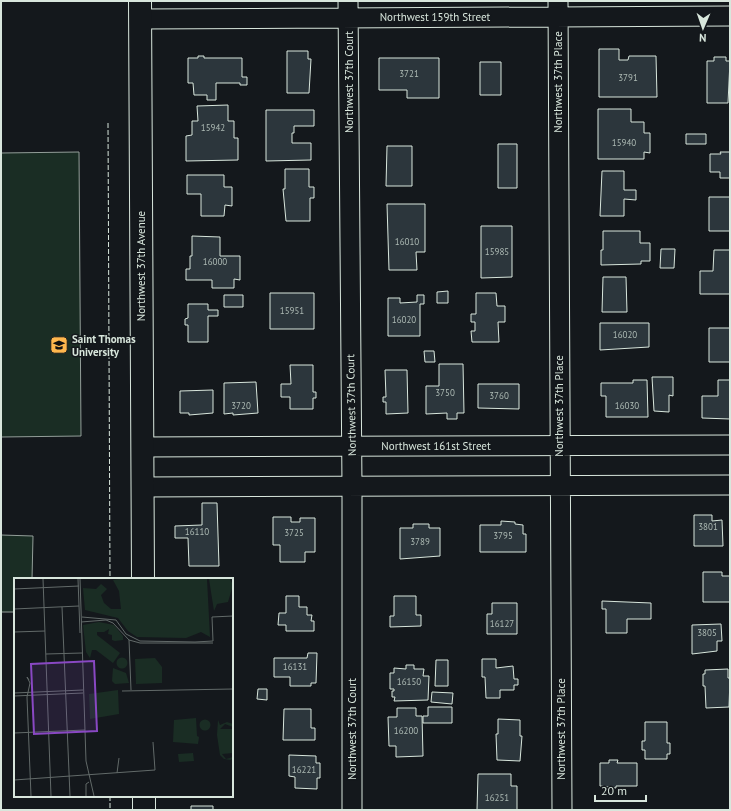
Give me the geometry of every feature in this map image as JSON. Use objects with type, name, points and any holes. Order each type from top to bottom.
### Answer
[{"type":"main road","name":"Northwest 37th Avenue","points":[[140,10],[143,578]]},
{"type":"main road","points":[[144,797],[144,810]]},
{"type":"street","name":"Northwest 37th Court","points":[[348,9],[352,446],[352,810]]},
{"type":"street","name":"Northwest 159th Street","points":[[140,10],[558,9],[730,16]]},
{"type":"street","name":"Northwest 37th Place","points":[[558,9],[562,810]]},
{"type":"street","name":"Northwest 161st Street","points":[[142,447],[730,445]]},
{"type":"street","points":[[142,487],[730,485]]},
{"type":"green space","points":[[79,152],[81,436],[1,437],[1,153]]},
{"type":"green space","points":[[1,535],[33,536],[32,578],[14,578],[14,612],[1,612]]},
{"type":"building","points":[[599,49],[619,49],[619,60],[628,60],[629,56],[656,56],[657,97],[599,97]]},
{"type":"building","points":[[287,51],[308,51],[308,59],[311,59],[309,93],[287,93]]},
{"type":"building","points":[[198,56],[204,56],[204,58],[242,58],[242,77],[247,77],[247,85],[240,85],[240,83],[216,83],[216,100],[207,100],[207,95],[194,95],[193,83],[188,83],[188,58],[198,58]]},
{"type":"building","points":[[714,57],[726,57],[726,61],[730,61],[728,103],[707,103],[707,61],[714,61]]},
{"type":"building","points":[[379,58],[439,58],[439,98],[407,98],[407,90],[379,90]]},
{"type":"building","points":[[480,62],[501,62],[501,95],[480,95]]},
{"type":"building","points":[[228,105],[228,121],[234,121],[234,138],[238,138],[238,160],[186,161],[186,136],[192,135],[192,121],[198,121],[197,106]]},
{"type":"building","points":[[598,109],[631,109],[631,122],[644,122],[644,133],[650,133],[650,153],[644,152],[644,159],[598,159]]},
{"type":"building","points":[[266,110],[314,110],[314,126],[294,126],[294,133],[292,133],[292,143],[311,143],[311,160],[266,161]]},
{"type":"building","points":[[686,134],[706,134],[706,144],[686,144]]},
{"type":"building","points":[[498,144],[517,144],[517,188],[498,188]]},
{"type":"building","points":[[387,146],[412,146],[412,186],[386,186]]},
{"type":"building","points":[[720,152],[730,152],[730,178],[720,178],[720,172],[710,172],[710,154],[721,154]]},
{"type":"building","points":[[285,169],[309,169],[309,187],[314,187],[314,198],[310,198],[310,221],[286,221],[283,189],[285,189]]},
{"type":"building","points":[[602,171],[624,171],[624,190],[636,190],[636,200],[624,199],[624,216],[600,216]]},
{"type":"building","points":[[187,175],[224,175],[224,187],[232,187],[232,206],[225,205],[224,216],[201,216],[201,194],[187,194]]},
{"type":"building","points":[[709,197],[730,197],[730,231],[709,231]]},
{"type":"building","points":[[387,204],[425,204],[425,252],[416,252],[417,270],[389,270]]},
{"type":"building","points":[[481,226],[512,226],[512,277],[481,278]]},
{"type":"building","points":[[603,231],[640,231],[640,243],[650,243],[650,261],[641,261],[641,264],[601,265]]},
{"type":"building","points":[[192,236],[220,237],[220,256],[240,256],[240,280],[234,279],[234,288],[212,288],[212,280],[186,280],[186,269],[190,269],[190,256],[192,256]]},
{"type":"building","points":[[661,249],[675,249],[674,268],[660,268]]},
{"type":"building","points":[[714,250],[730,250],[730,294],[700,294],[700,271],[713,271]]},
{"type":"building","points":[[603,277],[626,277],[627,312],[602,312]]},
{"type":"building","points":[[448,291],[448,303],[437,303],[437,292]]},
{"type":"building","points":[[270,293],[314,293],[314,329],[270,329]]},
{"type":"building","points":[[476,293],[496,293],[497,306],[505,306],[505,322],[498,322],[499,342],[472,342],[471,331],[475,331],[475,322],[471,322],[471,314],[476,314]]},
{"type":"building","points":[[224,295],[243,295],[243,307],[224,307]]},
{"type":"building","points":[[417,295],[424,295],[424,304],[420,304],[420,336],[388,336],[388,298],[400,298],[400,303],[417,302]]},
{"type":"building","points":[[188,304],[208,304],[208,310],[218,310],[218,316],[208,316],[208,342],[188,342],[188,325],[185,325],[185,319],[188,318]]},
{"type":"building","points":[[600,323],[649,323],[649,347],[600,350]]},
{"type":"building","points":[[709,328],[730,328],[730,362],[709,362]]},
{"type":"building","points":[[424,351],[434,351],[435,362],[425,362]]},
{"type":"building","points":[[439,364],[463,364],[464,413],[457,413],[457,419],[447,419],[447,413],[426,414],[426,386],[439,386]]},
{"type":"building","points":[[290,365],[313,365],[313,392],[316,392],[316,398],[313,398],[313,409],[290,409],[290,397],[281,397],[281,384],[291,384]]},
{"type":"building","points":[[385,370],[407,370],[408,413],[386,414],[386,402],[383,402],[383,397],[386,397]]},
{"type":"building","points":[[652,377],[673,377],[673,396],[669,395],[669,412],[654,411]]},
{"type":"building","points":[[633,380],[647,380],[648,417],[606,417],[606,396],[601,396],[601,383],[633,383]]},
{"type":"building","points":[[718,380],[730,380],[730,419],[702,418],[702,396],[718,396]]},
{"type":"building","points":[[256,382],[258,413],[233,415],[233,413],[224,414],[224,383]]},
{"type":"building","points":[[478,384],[519,384],[519,409],[478,408]]},
{"type":"building","points":[[213,390],[213,413],[189,415],[189,413],[180,413],[180,391]]},
{"type":"building","points":[[202,503],[217,503],[219,566],[189,566],[188,538],[175,538],[175,526],[202,525]]},
{"type":"building","points":[[694,515],[712,515],[712,521],[722,520],[723,546],[694,546]]},
{"type":"building","points":[[273,517],[291,517],[291,522],[300,522],[300,518],[315,518],[315,552],[305,552],[305,562],[280,562],[280,545],[273,545]]},
{"type":"building","points":[[501,521],[515,522],[515,524],[523,525],[523,534],[526,534],[526,552],[480,552],[480,525],[501,525]]},
{"type":"building","points":[[413,524],[429,524],[429,528],[440,528],[440,556],[400,559],[400,528],[413,528]]},
{"type":"building","points":[[703,572],[722,572],[722,576],[730,576],[730,602],[703,602]]},
{"type":"building","points":[[286,596],[299,596],[299,607],[307,607],[307,615],[312,615],[311,621],[314,621],[314,631],[286,631],[286,625],[278,625],[279,613],[286,613]]},
{"type":"building","points":[[394,596],[416,596],[416,615],[421,615],[421,626],[390,627],[390,616],[394,616]]},
{"type":"building","points":[[602,601],[651,603],[651,619],[627,619],[627,633],[606,633],[606,609],[602,609]]},
{"type":"building","points":[[492,603],[517,603],[517,634],[487,634],[487,614],[492,614]]},
{"type":"building","points":[[721,624],[722,641],[717,641],[717,651],[692,654],[692,625]]},
{"type":"building","points":[[308,653],[317,653],[316,683],[311,683],[311,686],[290,686],[290,677],[274,677],[274,658],[307,658]]},
{"type":"building","points":[[482,659],[496,659],[496,668],[513,666],[514,679],[518,679],[518,685],[514,685],[514,690],[500,690],[500,698],[486,698],[485,677],[482,677]]},
{"type":"building","points":[[436,660],[448,660],[448,686],[435,686]]},
{"type":"building","points":[[406,665],[414,665],[414,669],[424,669],[423,676],[429,676],[428,700],[394,701],[395,697],[392,697],[392,691],[394,691],[394,689],[390,689],[390,673],[394,673],[394,668],[406,669]]},
{"type":"building","points":[[728,669],[728,678],[730,678],[729,707],[706,708],[705,686],[703,686],[703,674],[705,674],[705,670]]},
{"type":"building","points":[[258,689],[267,689],[267,700],[257,699]]},
{"type":"building","points":[[432,692],[453,693],[452,704],[431,702]]},
{"type":"building","points":[[428,707],[452,707],[452,723],[423,723],[423,716],[428,716]]},
{"type":"building","points":[[397,708],[416,708],[416,716],[422,716],[423,756],[396,757],[396,746],[389,746],[388,717],[397,717]]},
{"type":"building","points":[[284,709],[311,709],[311,728],[315,728],[315,740],[283,740]]},
{"type":"building","points":[[498,719],[520,720],[520,736],[522,736],[520,761],[497,760],[496,734],[498,734]]},
{"type":"building","points":[[645,722],[667,722],[667,743],[670,743],[670,754],[667,754],[667,759],[645,759],[645,750],[642,750],[642,741],[645,741]]},
{"type":"building","points":[[289,755],[316,756],[316,763],[320,763],[320,778],[317,778],[317,789],[295,788],[295,777],[289,776]]},
{"type":"building","points":[[609,760],[618,760],[617,763],[637,763],[637,786],[616,786],[616,788],[600,786],[600,763],[609,763]]},
{"type":"building","points":[[478,774],[511,774],[511,786],[517,786],[517,810],[477,810]]},
{"type":"building","points":[[191,806],[213,806],[213,810],[191,810]]},
{"type":"fence","points":[[108,123],[110,578]]},
{"type":"fence","points":[[110,797],[110,810]]},
{"type":"place","name":"Saint Thomas University","points":[[59,345]]}]
